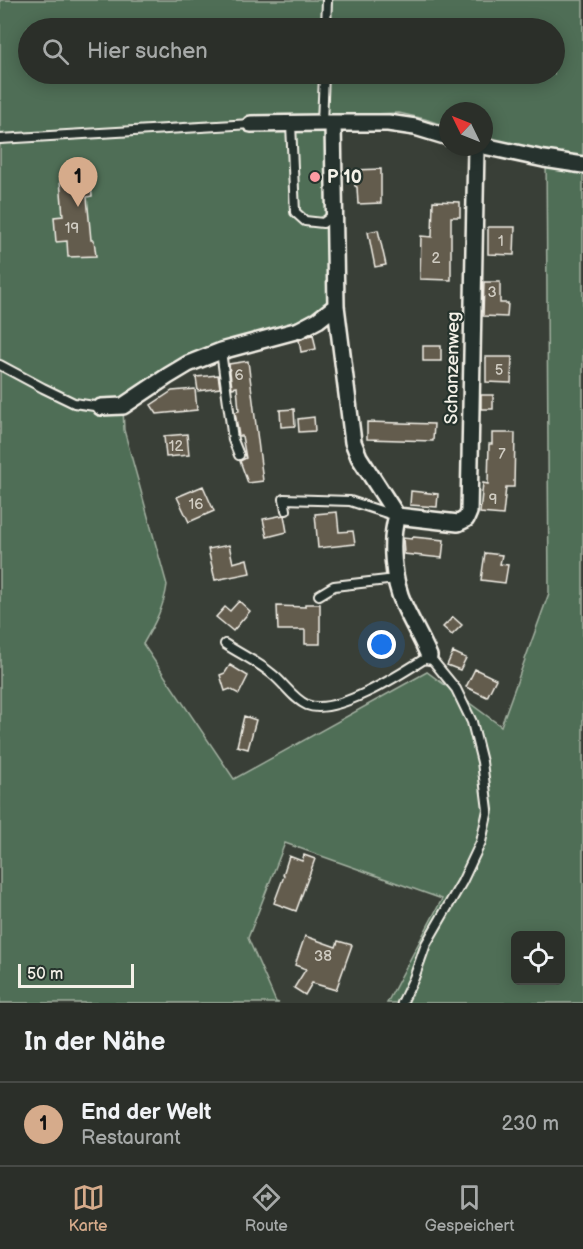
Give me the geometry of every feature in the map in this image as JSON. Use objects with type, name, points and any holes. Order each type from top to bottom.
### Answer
[{"type":"street","points":[[327,123],[335,213],[336,306],[353,442],[359,457],[397,516],[393,546],[396,579],[403,604],[429,656]]},
{"type":"street","points":[[251,124],[388,123],[415,127],[439,134]]},
{"type":"street","points":[[493,148],[583,165]]},
{"type":"street","name":"Schanzenweg","points":[[397,516],[458,524],[466,519],[469,512],[477,156]]},
{"type":"street","points":[[101,407],[123,406],[188,364],[221,351],[299,330],[318,320],[336,306]]},
{"type":"lane","points":[[326,18],[327,0]]},
{"type":"lane","points":[[325,84],[327,123]]},
{"type":"lane","points":[[0,139],[251,124]]},
{"type":"lane","points":[[291,124],[295,212],[305,221],[322,223],[335,213]]},
{"type":"lane","points":[[221,351],[233,440],[239,454]]},
{"type":"lane","points":[[0,365],[74,403],[101,407]]},
{"type":"lane","points":[[286,510],[284,499],[350,501],[397,516]]},
{"type":"lane","points":[[319,595],[334,586],[396,579]]},
{"type":"lane","points":[[225,644],[272,674],[305,704],[318,708],[341,703],[388,683],[429,656],[456,689],[471,722],[482,762],[488,810],[481,842],[462,882],[426,944],[402,1003]]},
{"type":"green space","points":[[0,0],[583,0],[583,1003],[387,1003],[442,899],[285,843],[248,938],[276,1002],[279,1003],[0,1003]],"holes":[[[439,102],[493,102],[493,141],[546,152],[549,593],[501,726],[427,672],[234,779],[143,644],[155,623],[167,585],[124,430],[123,407],[221,351],[318,320],[336,306],[333,123],[322,116],[399,113],[439,124]]]},
{"type":"building","points":[[381,169],[381,203],[358,204],[354,170]]},
{"type":"building","points":[[90,178],[92,196],[87,197],[91,240],[94,240],[96,256],[68,257],[67,241],[56,242],[54,217],[63,216],[60,180]]},
{"type":"building","points":[[433,201],[460,202],[460,217],[451,217],[451,280],[420,279],[421,236],[432,237]]},
{"type":"building","points":[[488,227],[515,227],[514,255],[488,254]]},
{"type":"building","points":[[378,230],[386,265],[375,267],[368,232]]},
{"type":"building","points":[[484,282],[500,282],[500,303],[508,303],[507,317],[483,316]]},
{"type":"building","points":[[313,334],[316,349],[301,352],[299,340]]},
{"type":"building","points":[[423,346],[441,346],[441,361],[423,361]]},
{"type":"building","points":[[486,357],[512,357],[511,383],[486,382]]},
{"type":"building","points":[[248,361],[263,481],[248,483],[240,461],[246,458],[235,412],[239,411],[237,387],[232,388],[229,364]]},
{"type":"building","points":[[218,375],[220,388],[198,391],[196,377]]},
{"type":"building","points":[[195,389],[197,410],[157,414],[151,405],[172,391]]},
{"type":"building","points":[[481,395],[493,395],[493,409],[481,409]]},
{"type":"building","points":[[294,409],[295,426],[281,427],[280,410]]},
{"type":"building","points":[[314,417],[315,431],[299,432],[298,419]]},
{"type":"building","points":[[367,422],[434,424],[433,441],[367,439]]},
{"type":"building","points":[[492,433],[515,433],[514,487],[506,487],[503,515],[480,513],[483,483],[488,484],[489,444],[492,444]]},
{"type":"building","points":[[187,434],[189,455],[166,457],[164,436]]},
{"type":"building","points":[[203,486],[214,511],[189,522],[177,497]]},
{"type":"building","points":[[411,491],[438,494],[437,507],[410,505]]},
{"type":"building","points":[[337,512],[339,532],[353,531],[355,544],[318,548],[315,514]]},
{"type":"building","points":[[284,515],[287,532],[267,537],[263,519]]},
{"type":"building","points":[[413,537],[444,540],[442,558],[404,554],[403,538],[412,539]]},
{"type":"building","points":[[229,545],[233,563],[247,559],[250,573],[215,580],[208,549]]},
{"type":"building","points":[[485,553],[502,555],[500,564],[508,565],[505,583],[481,580]]},
{"type":"building","points":[[239,601],[250,611],[233,631],[216,617],[225,607],[230,611]]},
{"type":"building","points":[[305,604],[320,604],[320,644],[305,644],[305,630],[278,630],[277,606],[305,607]]},
{"type":"building","points":[[453,617],[462,625],[452,635],[443,627]]},
{"type":"building","points":[[453,652],[466,658],[460,670],[447,665]]},
{"type":"building","points":[[230,665],[248,676],[239,694],[230,689],[225,691],[220,675],[225,673]]},
{"type":"building","points":[[475,669],[496,679],[487,697],[466,687]]},
{"type":"building","points":[[244,716],[256,720],[248,749],[237,746]]},
{"type":"building","points":[[304,855],[315,859],[296,911],[274,903],[289,856],[302,861]]},
{"type":"building","points":[[305,936],[336,947],[338,941],[352,945],[336,990],[312,983],[305,995],[294,988],[306,969],[295,965]]},
{"type":"place","name":"P 10","points":[[315,177]]},
{"type":"place","name":"End der Welt","points":[[78,207]]}]
